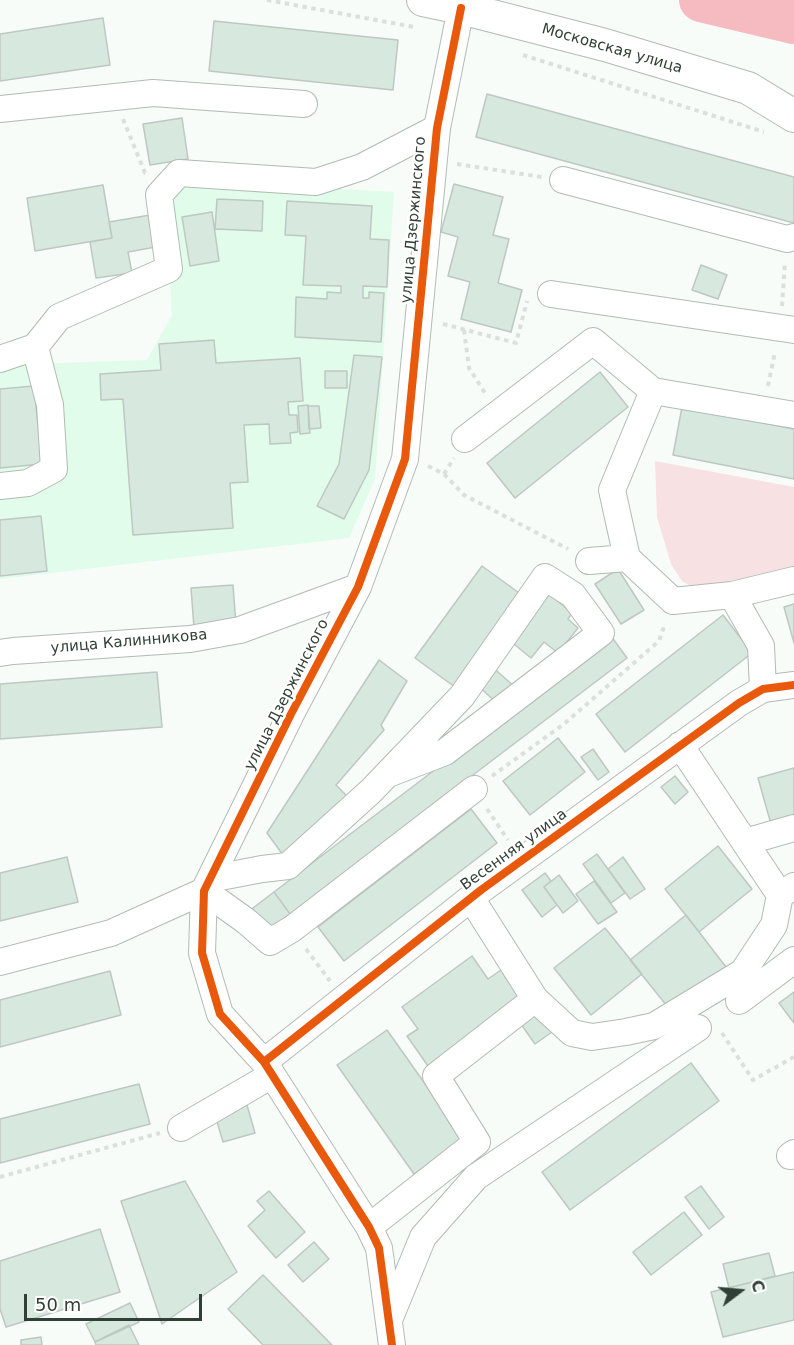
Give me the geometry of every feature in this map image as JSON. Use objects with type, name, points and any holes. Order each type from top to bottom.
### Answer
[{"type":"main road","name":"Московская улица","points":[[423,0],[457,21],[605,45],[748,88],[783,126]]},
{"type":"street","name":"улица Дзержинского","points":[[392,1345],[379,1248],[369,1227],[268,1069],[220,1014],[202,953],[207,885],[291,714],[358,587],[405,459],[437,128],[457,21]]},
{"type":"street","points":[[0,109],[153,93],[304,104]]},
{"type":"street","points":[[0,359],[35,347],[60,317],[169,269],[159,195],[179,173],[316,182],[362,167],[437,128]]},
{"type":"street","points":[[563,180],[787,239],[794,237]]},
{"type":"street","points":[[551,294],[794,330]]},
{"type":"street","points":[[465,439],[593,341],[653,391],[794,415]]},
{"type":"street","points":[[0,486],[28,483],[54,470],[50,405],[35,347]]},
{"type":"street","points":[[653,391],[612,490],[627,558],[673,601],[732,595],[794,580]]},
{"type":"street","points":[[589,561],[627,558]]},
{"type":"street","points":[[0,962],[111,933],[207,885],[262,869],[288,866],[371,791],[462,696],[545,577],[573,595],[601,633],[445,752],[388,774]]},
{"type":"street","name":"улица Калинникова","points":[[0,653],[190,639],[240,630],[358,587]]},
{"type":"street","points":[[732,595],[761,646],[763,689]]},
{"type":"street","name":"Весенняя улица","points":[[181,1128],[268,1069],[344,998],[471,898],[680,745],[763,689],[794,685]]},
{"type":"street","points":[[471,898],[535,999],[572,1033],[592,1037],[654,1026],[743,972],[774,925],[787,890],[744,842],[680,745]]},
{"type":"street","points":[[207,885],[270,942],[291,929],[474,789]]},
{"type":"street","points":[[744,842],[794,828]]},
{"type":"street","points":[[739,1001],[794,960]]},
{"type":"street","points":[[369,1227],[477,1142],[436,1076],[535,999]]},
{"type":"street","points":[[389,1320],[423,1237],[476,1177],[555,1123],[708,1028]]},
{"type":"path","points":[[267,0],[457,21]]},
{"type":"path","points":[[520,54],[651,95],[783,126]]},
{"type":"path","points":[[115,97],[145,173],[179,173]]},
{"type":"path","points":[[456,164],[563,180]]},
{"type":"path","points":[[498,414],[469,368],[464,330],[516,343],[529,296],[551,294]]},
{"type":"path","points":[[424,464],[444,474],[464,495],[589,561]]},
{"type":"path","points":[[522,860],[474,789],[564,724],[659,641],[673,601]]},
{"type":"path","points":[[291,929],[344,998]]},
{"type":"path","points":[[708,1028],[753,1080],[794,1057]]},
{"type":"path","points":[[0,1177],[181,1128]]},
{"type":"shaded area","points":[[157,178],[394,192],[375,479],[349,538],[0,579],[0,365],[147,360],[172,315],[169,269]]},
{"type":"shaded area","points":[[655,461],[794,487],[794,568],[694,588],[682,581],[671,564],[657,517]]},
{"type":"building","points":[[103,18],[110,65],[0,81],[0,34]]},
{"type":"building","points":[[214,21],[398,40],[393,90],[209,71]]},
{"type":"building","points":[[487,94],[794,177],[794,223],[476,137]]},
{"type":"building","points":[[182,118],[188,159],[150,165],[143,124]]},
{"type":"building","points":[[454,184],[503,197],[493,235],[509,239],[498,283],[522,290],[511,332],[461,319],[470,282],[448,276],[458,237],[441,232]]},
{"type":"building","points":[[103,185],[112,238],[35,251],[27,198]]},
{"type":"building","points":[[217,199],[263,201],[262,231],[215,229]]},
{"type":"building","points":[[287,201],[372,206],[370,239],[389,240],[387,287],[363,286],[363,298],[369,298],[369,292],[384,293],[381,342],[295,337],[296,297],[327,299],[327,292],[341,293],[341,286],[303,285],[306,236],[285,235]]},
{"type":"building","points":[[212,212],[219,261],[190,266],[182,217]]},
{"type":"building","points":[[156,214],[161,246],[128,252],[132,273],[96,278],[90,242],[112,238],[109,222]]},
{"type":"building","points":[[701,265],[727,275],[718,299],[692,290]]},
{"type":"building","points":[[214,340],[216,363],[300,358],[303,401],[288,402],[289,415],[297,415],[298,432],[290,433],[291,443],[270,444],[269,424],[244,425],[248,482],[230,483],[233,528],[133,535],[123,399],[101,400],[100,374],[161,370],[159,344]]},
{"type":"building","points":[[354,355],[382,357],[369,470],[344,519],[317,506],[339,464]]},
{"type":"building","points":[[325,371],[347,371],[347,388],[325,388]]},
{"type":"building","points":[[600,372],[628,407],[515,498],[487,463]]},
{"type":"building","points":[[34,386],[42,464],[0,468],[0,389]]},
{"type":"building","points":[[308,405],[310,433],[300,434],[298,406]]},
{"type":"building","points":[[308,406],[319,406],[321,428],[309,429]]},
{"type":"building","points":[[682,407],[794,429],[794,479],[673,455]]},
{"type":"building","points":[[41,516],[47,571],[0,576],[0,520]]},
{"type":"building","points":[[482,566],[526,598],[459,690],[415,658]]},
{"type":"building","points":[[618,569],[644,610],[621,624],[595,584]]},
{"type":"building","points":[[233,585],[236,625],[194,628],[191,588]]},
{"type":"building","points":[[548,593],[572,613],[568,619],[578,628],[558,653],[544,642],[531,658],[509,640]]},
{"type":"building","points":[[794,604],[794,643],[784,607]]},
{"type":"building","points":[[723,615],[752,653],[625,752],[596,714]]},
{"type":"building","points":[[611,636],[627,658],[290,914],[274,892]]},
{"type":"building","points":[[379,660],[407,681],[381,725],[384,730],[336,785],[351,800],[286,859],[267,833]]},
{"type":"building","points":[[490,665],[516,688],[500,706],[475,683]]},
{"type":"building","points":[[157,672],[162,727],[0,739],[0,684]]},
{"type":"building","points":[[558,738],[585,772],[530,815],[503,781]]},
{"type":"building","points":[[593,749],[609,772],[598,780],[581,757]]},
{"type":"building","points":[[794,768],[794,818],[771,824],[758,778]]},
{"type":"building","points":[[675,776],[688,792],[675,804],[661,787]]},
{"type":"building","points":[[471,809],[497,843],[344,961],[318,927]]},
{"type":"building","points":[[718,846],[752,889],[699,932],[665,889]]},
{"type":"building","points":[[597,854],[625,893],[611,903],[583,864]]},
{"type":"building","points":[[67,857],[78,902],[0,921],[0,873]]},
{"type":"building","points":[[623,857],[645,889],[630,899],[608,869]]},
{"type":"building","points":[[545,873],[551,881],[544,887],[557,905],[542,917],[522,890]]},
{"type":"building","points":[[559,875],[578,901],[563,913],[544,887]]},
{"type":"building","points":[[594,881],[617,912],[598,924],[576,894]]},
{"type":"building","points":[[274,892],[290,914],[265,932],[249,911]]},
{"type":"building","points":[[686,915],[726,967],[671,1011],[630,960]]},
{"type":"building","points":[[605,928],[642,974],[591,1015],[554,968]]},
{"type":"building","points":[[472,956],[488,979],[501,970],[521,1000],[428,1066],[407,1036],[418,1029],[402,1007]]},
{"type":"building","points":[[110,971],[121,1015],[0,1047],[0,1000]]},
{"type":"building","points":[[794,992],[794,1023],[779,1003]]},
{"type":"building","points":[[535,1008],[552,1032],[535,1044],[518,1020]]},
{"type":"building","points":[[387,1030],[464,1139],[414,1174],[337,1065]]},
{"type":"building","points":[[691,1063],[719,1101],[570,1210],[542,1172]]},
{"type":"building","points":[[139,1084],[150,1124],[0,1163],[0,1119]]},
{"type":"building","points":[[247,1105],[255,1133],[223,1142],[215,1115]]},
{"type":"building","points":[[185,1181],[237,1272],[162,1324],[121,1201]]},
{"type":"building","points":[[701,1186],[724,1217],[709,1229],[685,1197]]},
{"type":"building","points":[[269,1191],[305,1232],[276,1258],[248,1226],[265,1210],[257,1201]]},
{"type":"building","points":[[684,1212],[702,1235],[651,1275],[633,1252]]},
{"type":"building","points":[[100,1229],[120,1292],[6,1327],[0,1309],[0,1261]]},
{"type":"building","points":[[314,1242],[329,1259],[303,1282],[288,1265]]},
{"type":"building","points":[[769,1253],[775,1276],[729,1288],[723,1264]]},
{"type":"building","points":[[794,1272],[794,1320],[723,1337],[711,1292]]},
{"type":"building","points":[[263,1275],[332,1345],[263,1345],[228,1309]]},
{"type":"building","points":[[130,1303],[139,1322],[95,1342],[86,1324]]},
{"type":"building","points":[[129,1325],[139,1345],[96,1345],[95,1342]]},
{"type":"building","points":[[41,1337],[42,1345],[21,1345],[21,1340]]},
{"type":"waterway","points":[[701,0],[794,22]]},
{"type":"cycle path","points":[[392,1345],[379,1248],[369,1227],[264,1062],[220,1014],[202,953],[204,891],[291,714],[358,587],[405,459],[437,128],[461,8]]},
{"type":"cycle path","points":[[264,1062],[481,890],[739,703],[763,689],[794,685]]}]
